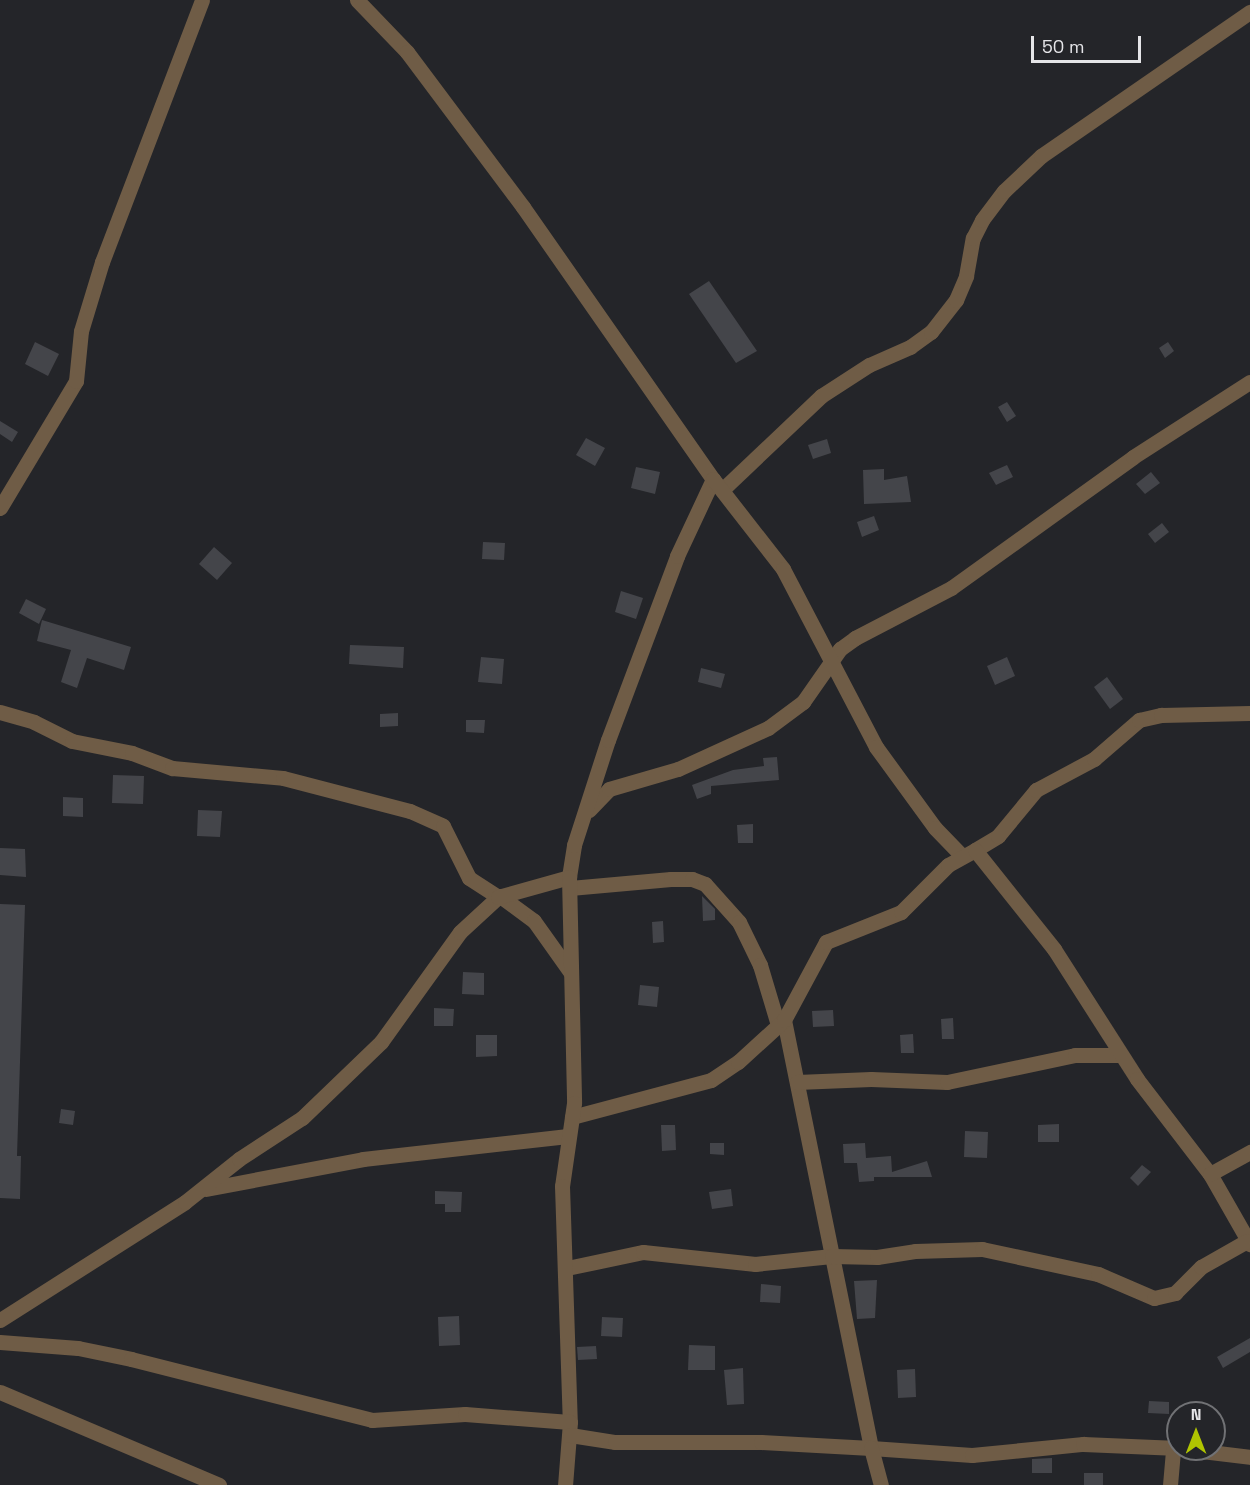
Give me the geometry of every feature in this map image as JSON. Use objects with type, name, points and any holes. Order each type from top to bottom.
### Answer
[{"type":"street","points":[[0,508],[76,381],[81,331],[102,262],[202,0]]},
{"type":"street","points":[[357,0],[407,52],[516,198],[718,484],[783,569],[833,659],[882,757],[935,828],[969,853],[1054,949],[1120,1055],[1210,1174],[1249,1242],[1201,1267],[1174,1293],[1154,1298],[1098,1274],[981,1249],[832,1256],[755,1264],[643,1252],[567,1268]]},
{"type":"street","points":[[565,1485],[570,1429],[567,1268],[562,1186],[572,1117],[573,976],[569,883],[583,817],[608,740],[677,556],[718,484],[821,396],[869,365],[910,347],[931,332],[956,300],[966,276],[973,238],[982,220],[1004,191],[1041,156],[1250,12]]},
{"type":"street","points":[[583,817],[609,789],[678,769],[768,728],[803,702],[833,659],[855,638],[951,588],[1133,457],[1250,382]]},
{"type":"street","points":[[0,476],[14,484]]},
{"type":"street","points":[[0,712],[34,722],[72,741],[132,753],[172,768],[283,778],[410,811],[443,826],[469,878],[534,921],[573,976]]},
{"type":"street","points":[[572,1117],[711,1080],[738,1062],[781,1023],[826,942],[901,912],[948,865],[998,836],[1036,790],[1094,759],[1139,720],[1161,715],[1250,713]]},
{"type":"street","points":[[0,1320],[204,1190],[239,1159],[302,1118],[381,1042],[460,932],[499,896],[569,883],[692,879],[705,884],[739,922],[760,965],[781,1023],[797,1082],[870,1448],[880,1485]]},
{"type":"street","points":[[797,1082],[892,1079],[948,1082],[1075,1055],[1120,1055]]},
{"type":"street","points":[[204,1190],[363,1159],[568,1136]]},
{"type":"street","points":[[1210,1174],[1250,1152]]},
{"type":"street","points":[[0,1342],[78,1348],[121,1357],[372,1420],[465,1414],[570,1429],[615,1442],[761,1442],[972,1455],[1083,1444],[1166,1447]]},
{"type":"street","points":[[0,1392],[218,1485]]},
{"type":"street","points":[[1226,1454],[1250,1457]]},
{"type":"street","points":[[1170,1485],[1175,1461]]},
{"type":"building","points":[[709,281],[757,351],[736,363],[689,294]]},
{"type":"building","points":[[35,342],[59,354],[48,376],[25,364]]},
{"type":"building","points":[[1168,342],[1174,351],[1165,358],[1159,348]]},
{"type":"building","points":[[1007,402],[1016,416],[1007,422],[998,407]]},
{"type":"building","points":[[0,421],[18,432],[12,442],[0,434]]},
{"type":"building","points":[[586,438],[605,448],[595,466],[576,455]]},
{"type":"building","points":[[827,439],[831,453],[813,459],[808,445]]},
{"type":"building","points":[[1007,465],[1013,477],[996,485],[989,473]]},
{"type":"building","points":[[636,467],[660,472],[655,494],[631,488]]},
{"type":"building","points":[[884,469],[884,480],[907,476],[911,502],[864,504],[863,470]]},
{"type":"building","points":[[1151,472],[1160,483],[1145,494],[1136,484]]},
{"type":"building","points":[[874,516],[879,530],[862,537],[857,522]]},
{"type":"building","points":[[1162,523],[1169,532],[1155,543],[1148,534]]},
{"type":"building","points":[[483,542],[505,543],[504,560],[482,559]]},
{"type":"building","points":[[214,547],[232,563],[217,580],[199,564]]},
{"type":"building","points":[[621,591],[643,598],[636,619],[615,612]]},
{"type":"building","points":[[26,599],[46,609],[39,624],[19,613]]},
{"type":"building","points":[[42,620],[131,647],[124,670],[87,658],[77,688],[61,682],[71,650],[37,641]]},
{"type":"building","points":[[350,645],[404,647],[403,668],[349,664]]},
{"type":"building","points":[[481,657],[504,659],[502,684],[478,682]]},
{"type":"building","points":[[1007,657],[1015,676],[995,685],[987,666]]},
{"type":"building","points":[[701,668],[725,674],[721,688],[698,682]]},
{"type":"building","points":[[1107,677],[1123,699],[1110,709],[1094,687]]},
{"type":"building","points":[[398,713],[398,726],[380,727],[380,714]]},
{"type":"building","points":[[466,720],[485,720],[484,733],[466,732]]},
{"type":"building","points":[[777,757],[779,780],[711,786],[711,794],[697,799],[692,785],[733,770],[764,766],[763,758]]},
{"type":"building","points":[[113,775],[144,776],[143,804],[112,803]]},
{"type":"building","points":[[63,797],[83,798],[83,817],[63,816]]},
{"type":"building","points":[[198,810],[222,811],[220,837],[197,836]]},
{"type":"building","points":[[753,824],[753,843],[738,843],[737,825]]},
{"type":"building","points":[[0,848],[25,849],[26,877],[0,875]]},
{"type":"building","points":[[702,896],[715,909],[715,920],[703,921]]},
{"type":"building","points":[[0,904],[25,905],[17,1156],[21,1156],[20,1199],[0,1198]]},
{"type":"building","points":[[663,921],[664,942],[653,943],[652,922]]},
{"type":"building","points":[[463,972],[484,973],[484,995],[462,994]]},
{"type":"building","points":[[640,985],[659,987],[657,1007],[638,1005]]},
{"type":"building","points":[[434,1008],[454,1009],[453,1026],[434,1026]]},
{"type":"building","points":[[833,1010],[834,1026],[813,1027],[812,1011]]},
{"type":"building","points":[[953,1018],[954,1039],[942,1039],[941,1019]]},
{"type":"building","points":[[913,1034],[914,1053],[901,1053],[900,1035]]},
{"type":"building","points":[[476,1035],[497,1035],[497,1056],[476,1057]]},
{"type":"building","points":[[61,1109],[75,1111],[73,1125],[59,1123]]},
{"type":"building","points":[[1059,1124],[1059,1142],[1038,1142],[1038,1125]]},
{"type":"building","points":[[661,1125],[675,1125],[676,1150],[662,1151]]},
{"type":"building","points":[[965,1131],[988,1132],[987,1158],[964,1157]]},
{"type":"building","points":[[710,1143],[724,1143],[724,1155],[710,1154]]},
{"type":"building","points":[[865,1143],[866,1158],[891,1156],[892,1172],[927,1161],[932,1177],[874,1177],[874,1181],[859,1182],[857,1163],[844,1163],[843,1144]]},
{"type":"building","points":[[1142,1165],[1151,1172],[1138,1186],[1130,1178]]},
{"type":"building","points":[[731,1189],[733,1206],[712,1209],[709,1192]]},
{"type":"building","points":[[435,1191],[462,1192],[461,1212],[445,1212],[445,1204],[435,1204]]},
{"type":"building","points":[[877,1280],[875,1318],[857,1319],[854,1281]]},
{"type":"building","points":[[761,1284],[781,1286],[780,1303],[760,1302]]},
{"type":"building","points":[[459,1316],[460,1345],[439,1346],[438,1317]]},
{"type":"building","points":[[602,1317],[623,1318],[622,1337],[601,1336]]},
{"type":"building","points":[[1250,1338],[1250,1352],[1223,1368],[1217,1357]]},
{"type":"building","points":[[689,1345],[715,1346],[715,1370],[688,1370]]},
{"type":"building","points":[[596,1346],[597,1359],[578,1360],[577,1347]]},
{"type":"building","points":[[743,1368],[744,1404],[727,1405],[724,1370]]},
{"type":"building","points":[[915,1369],[916,1397],[898,1398],[897,1370]]},
{"type":"building","points":[[1149,1401],[1166,1402],[1166,1414],[1148,1413]]},
{"type":"building","points":[[1052,1458],[1052,1473],[1032,1473],[1032,1459]]},
{"type":"building","points":[[1084,1473],[1103,1473],[1103,1485],[1084,1485]]}]
